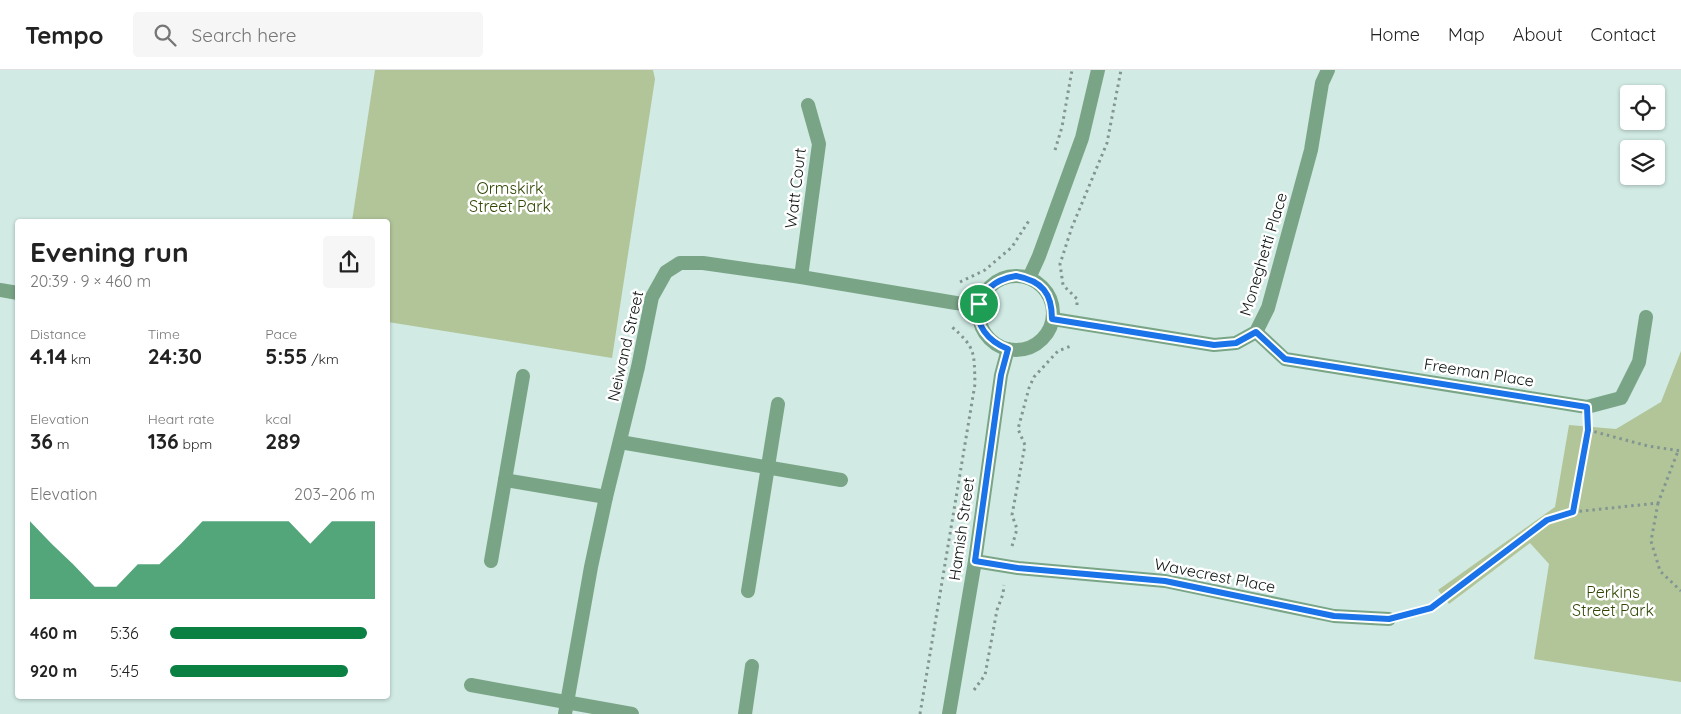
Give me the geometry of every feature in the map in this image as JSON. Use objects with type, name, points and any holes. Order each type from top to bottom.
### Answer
[{"type":"street","name":"Moneghetti Place","points":[[1052,319],[1214,345],[1236,343],[1256,332],[1268,308],[1311,150],[1322,83],[1328,70]]},
{"type":"street","points":[[1029,278],[1039,256],[1082,138],[1096,72]]},
{"type":"street","name":"Watt Court","points":[[800,277],[819,144],[808,106]]},
{"type":"street","name":"Neiwand Street","points":[[565,708],[591,567],[638,367],[652,297],[666,272],[680,263],[703,263],[956,303],[979,304]]},
{"type":"street","points":[[1016,276],[1029,278],[1040,285],[1048,294],[1052,307],[1052,319],[1048,331],[1041,340],[1031,347],[1020,350],[1008,349],[997,345],[988,338],[978,316],[979,304],[984,293],[993,284],[1004,278],[1016,276]]},
{"type":"street","points":[[0,290],[15,292]]},
{"type":"street","name":"Freeman Place","points":[[1256,332],[1285,359],[1587,407],[1621,398],[1639,362],[1646,317]]},
{"type":"street","name":"Hamish Street","points":[[949,714],[975,561],[1001,375],[1008,349]]},
{"type":"street","points":[[491,561],[523,376]]},
{"type":"street","points":[[748,591],[778,404]]},
{"type":"street","points":[[620,442],[842,480]]},
{"type":"street","points":[[505,480],[606,497]]},
{"type":"street","name":"Wavecrest Place","points":[[975,561],[1018,568],[1165,581],[1334,616],[1389,619]]},
{"type":"street","points":[[746,714],[752,666]]},
{"type":"street","points":[[470,685],[565,708],[632,714]]},
{"type":"path","points":[[1053,156],[1062,127],[1072,70]]},
{"type":"path","points":[[1076,307],[1077,299],[1063,285],[1060,264],[1072,227],[1106,143],[1121,70]]},
{"type":"path","points":[[960,282],[985,270],[1012,247],[1034,212]]},
{"type":"path","points":[[920,714],[975,384],[974,353],[965,338],[951,326]]},
{"type":"path","points":[[1012,546],[1017,529],[1012,515],[1025,445],[1018,429],[1029,388],[1034,377],[1058,351],[1071,346]]},
{"type":"path","points":[[1573,512],[1588,430],[1587,407]]},
{"type":"path","points":[[1588,430],[1648,446],[1679,451],[1658,503],[1651,542],[1660,571],[1681,590]]},
{"type":"path","points":[[1389,619],[1431,608],[1547,520],[1573,512],[1658,503]]},
{"type":"path","points":[[972,697],[974,689],[986,675],[997,610],[1004,585]]},
{"type":"green space","name":"Ormskirk Street Park","points":[[375,70],[653,70],[655,79],[612,358],[390,322],[390,219],[352,219]]},
{"type":"green space","name":"Perkins Street Park","points":[[1681,351],[1681,682],[1534,659],[1549,564],[1530,543],[1449,604],[1438,590],[1555,507],[1569,425],[1616,429],[1661,402]]},
{"type":"route","points":[[1016,276],[1029,278],[1040,285],[1048,294],[1052,307],[1052,319],[1214,345],[1236,343],[1256,332],[1285,359],[1587,407],[1588,430],[1573,512],[1547,520],[1431,608],[1389,619],[1334,616],[1165,581],[1018,568],[975,561],[1001,375],[1008,349],[997,345],[988,338],[978,316],[979,304],[984,293],[993,284],[1004,278],[1016,276]]}]
